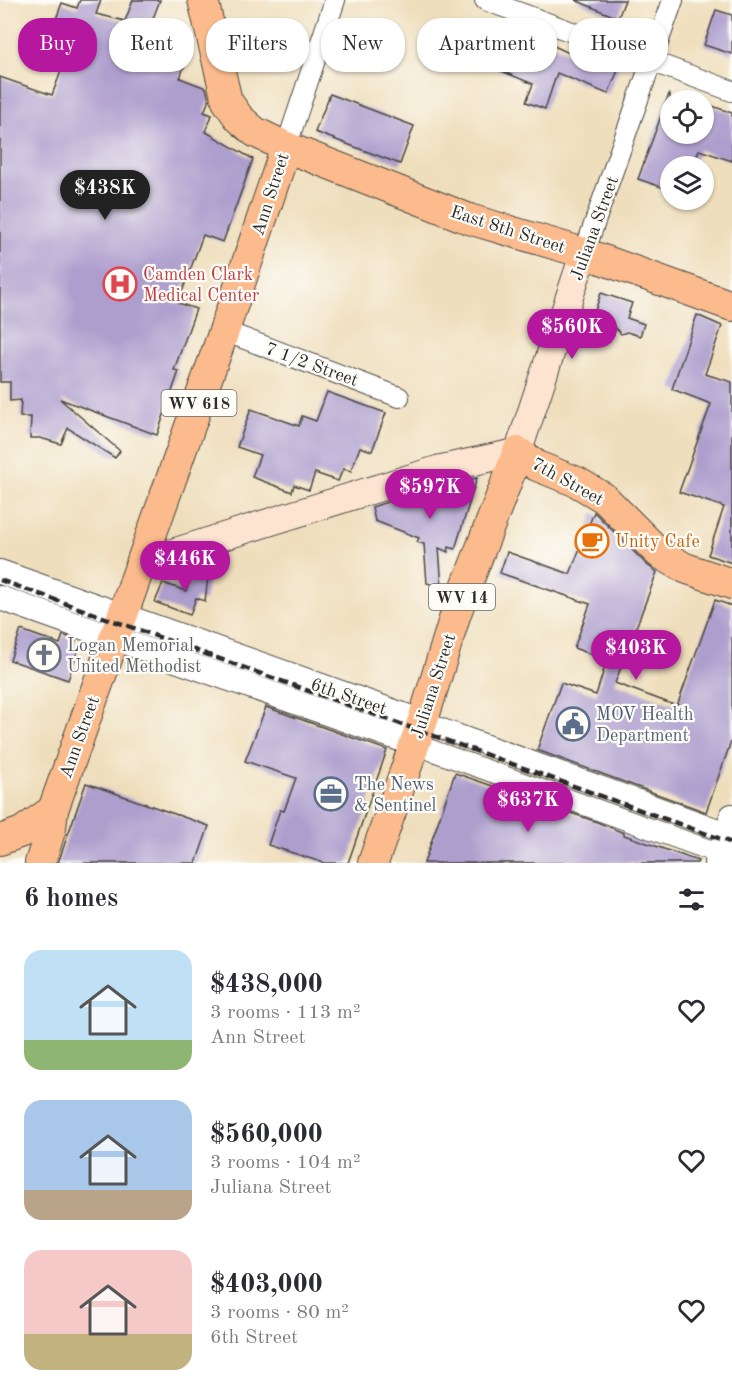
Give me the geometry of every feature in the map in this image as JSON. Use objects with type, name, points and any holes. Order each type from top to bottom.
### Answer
[{"type":"main road","name":"East 8th Street","points":[[203,0],[227,101],[246,126],[286,147],[469,219],[584,253],[732,306]]},
{"type":"main road","name":"Ann Street","points":[[40,863],[51,828],[53,810],[224,332],[286,147]]},
{"type":"main road","points":[[272,189],[295,170],[319,160]]},
{"type":"main road","name":"Juliana Street","points":[[373,863],[456,613],[518,452],[584,253]]},
{"type":"main road","name":"7th Street","points":[[142,562],[439,469],[518,452],[537,466],[578,482],[604,498],[659,553],[685,568],[732,584]]},
{"type":"main road","points":[[0,840],[22,832],[53,810]]},
{"type":"street","name":"Ann Street","points":[[286,147],[335,0]]},
{"type":"street","points":[[485,0],[569,31]]},
{"type":"street","name":"Juliana Street","points":[[667,18],[673,0]]},
{"type":"street","points":[[668,67],[732,91]]},
{"type":"street","name":"Juliana Street","points":[[584,253],[647,72]]},
{"type":"street","name":"7 1/2 Street","points":[[224,332],[399,396]]},
{"type":"street","name":"6th Street","points":[[0,572],[119,626],[726,843]]},
{"type":"street","name":"6th Street","points":[[0,598],[119,626]]},
{"type":"building","points":[[80,0],[101,0],[96,14],[113,18],[109,18],[109,72],[182,72],[180,78],[206,88],[209,100],[204,112],[212,115],[206,132],[253,159],[223,242],[203,235],[178,303],[196,309],[174,370],[179,371],[157,435],[60,399],[120,451],[115,458],[68,428],[61,444],[40,438],[30,438],[31,417],[20,417],[21,400],[10,401],[10,382],[0,382],[0,77],[52,95],[61,72],[97,72],[97,18],[56,18],[62,3],[77,8]]},
{"type":"building","points":[[133,0],[160,0],[153,18],[126,18]]},
{"type":"building","points":[[575,0],[625,0],[618,18]]},
{"type":"building","points":[[716,10],[732,15],[732,54],[704,45]]},
{"type":"building","points":[[557,47],[569,53],[569,72],[617,72],[608,94],[557,73],[545,109],[526,102],[533,84],[504,72],[557,72]]},
{"type":"building","points":[[330,94],[414,126],[400,164],[315,132]]},
{"type":"building","points":[[714,107],[732,113],[732,161],[699,150],[697,156],[660,156],[660,187],[638,179],[660,119],[660,144],[714,144]]},
{"type":"building","points":[[601,293],[632,303],[627,318],[644,324],[640,336],[627,332],[621,334],[614,327],[592,320]]},
{"type":"building","points":[[697,315],[722,326],[705,374],[732,382],[732,563],[708,555],[724,507],[679,492],[711,404],[672,389]]},
{"type":"building","points":[[327,392],[386,413],[372,451],[360,447],[351,471],[343,469],[338,481],[315,473],[309,490],[294,485],[292,492],[252,477],[260,455],[237,447],[251,409],[299,426],[302,416],[316,421]]},
{"type":"building","points":[[477,478],[455,549],[449,547],[448,552],[439,548],[442,588],[427,583],[424,544],[417,542],[419,538],[375,521],[372,507],[443,484]]},
{"type":"building","points":[[594,512],[647,565],[657,572],[615,683],[677,706],[715,600],[732,606],[732,739],[706,812],[537,750],[561,683],[596,695],[607,660],[574,648],[590,604],[500,573],[507,552],[570,574]]},
{"type":"building","points":[[198,562],[209,567],[205,576],[208,577],[205,601],[196,598],[190,615],[155,602],[163,583],[186,591]]},
{"type":"building","name":"Logan Memorial United Methodist","points":[[21,630],[60,644],[63,635],[76,640],[73,648],[78,650],[68,680],[10,660]]},
{"type":"building","name":"The News & Sentinel","points":[[266,707],[387,750],[348,863],[324,863],[268,845],[280,810],[284,811],[296,778],[245,761]]},
{"type":"building","points":[[455,773],[597,822],[624,833],[624,835],[698,861],[697,863],[424,863]]},
{"type":"building","points":[[86,783],[209,826],[196,863],[58,863]]},
{"type":"railway","points":[[0,580],[732,843]]},
{"type":"place","name":"Camden Clark Medical Center","points":[[120,284]]},
{"type":"place","name":"Unity Cafe","points":[[592,541]]},
{"type":"place","name":"Logan Memorial United Methodist","points":[[44,655]]},
{"type":"place","name":"MOV Health Department","points":[[573,724]]},
{"type":"place","name":"The News & Sentinel","points":[[331,794]]}]
